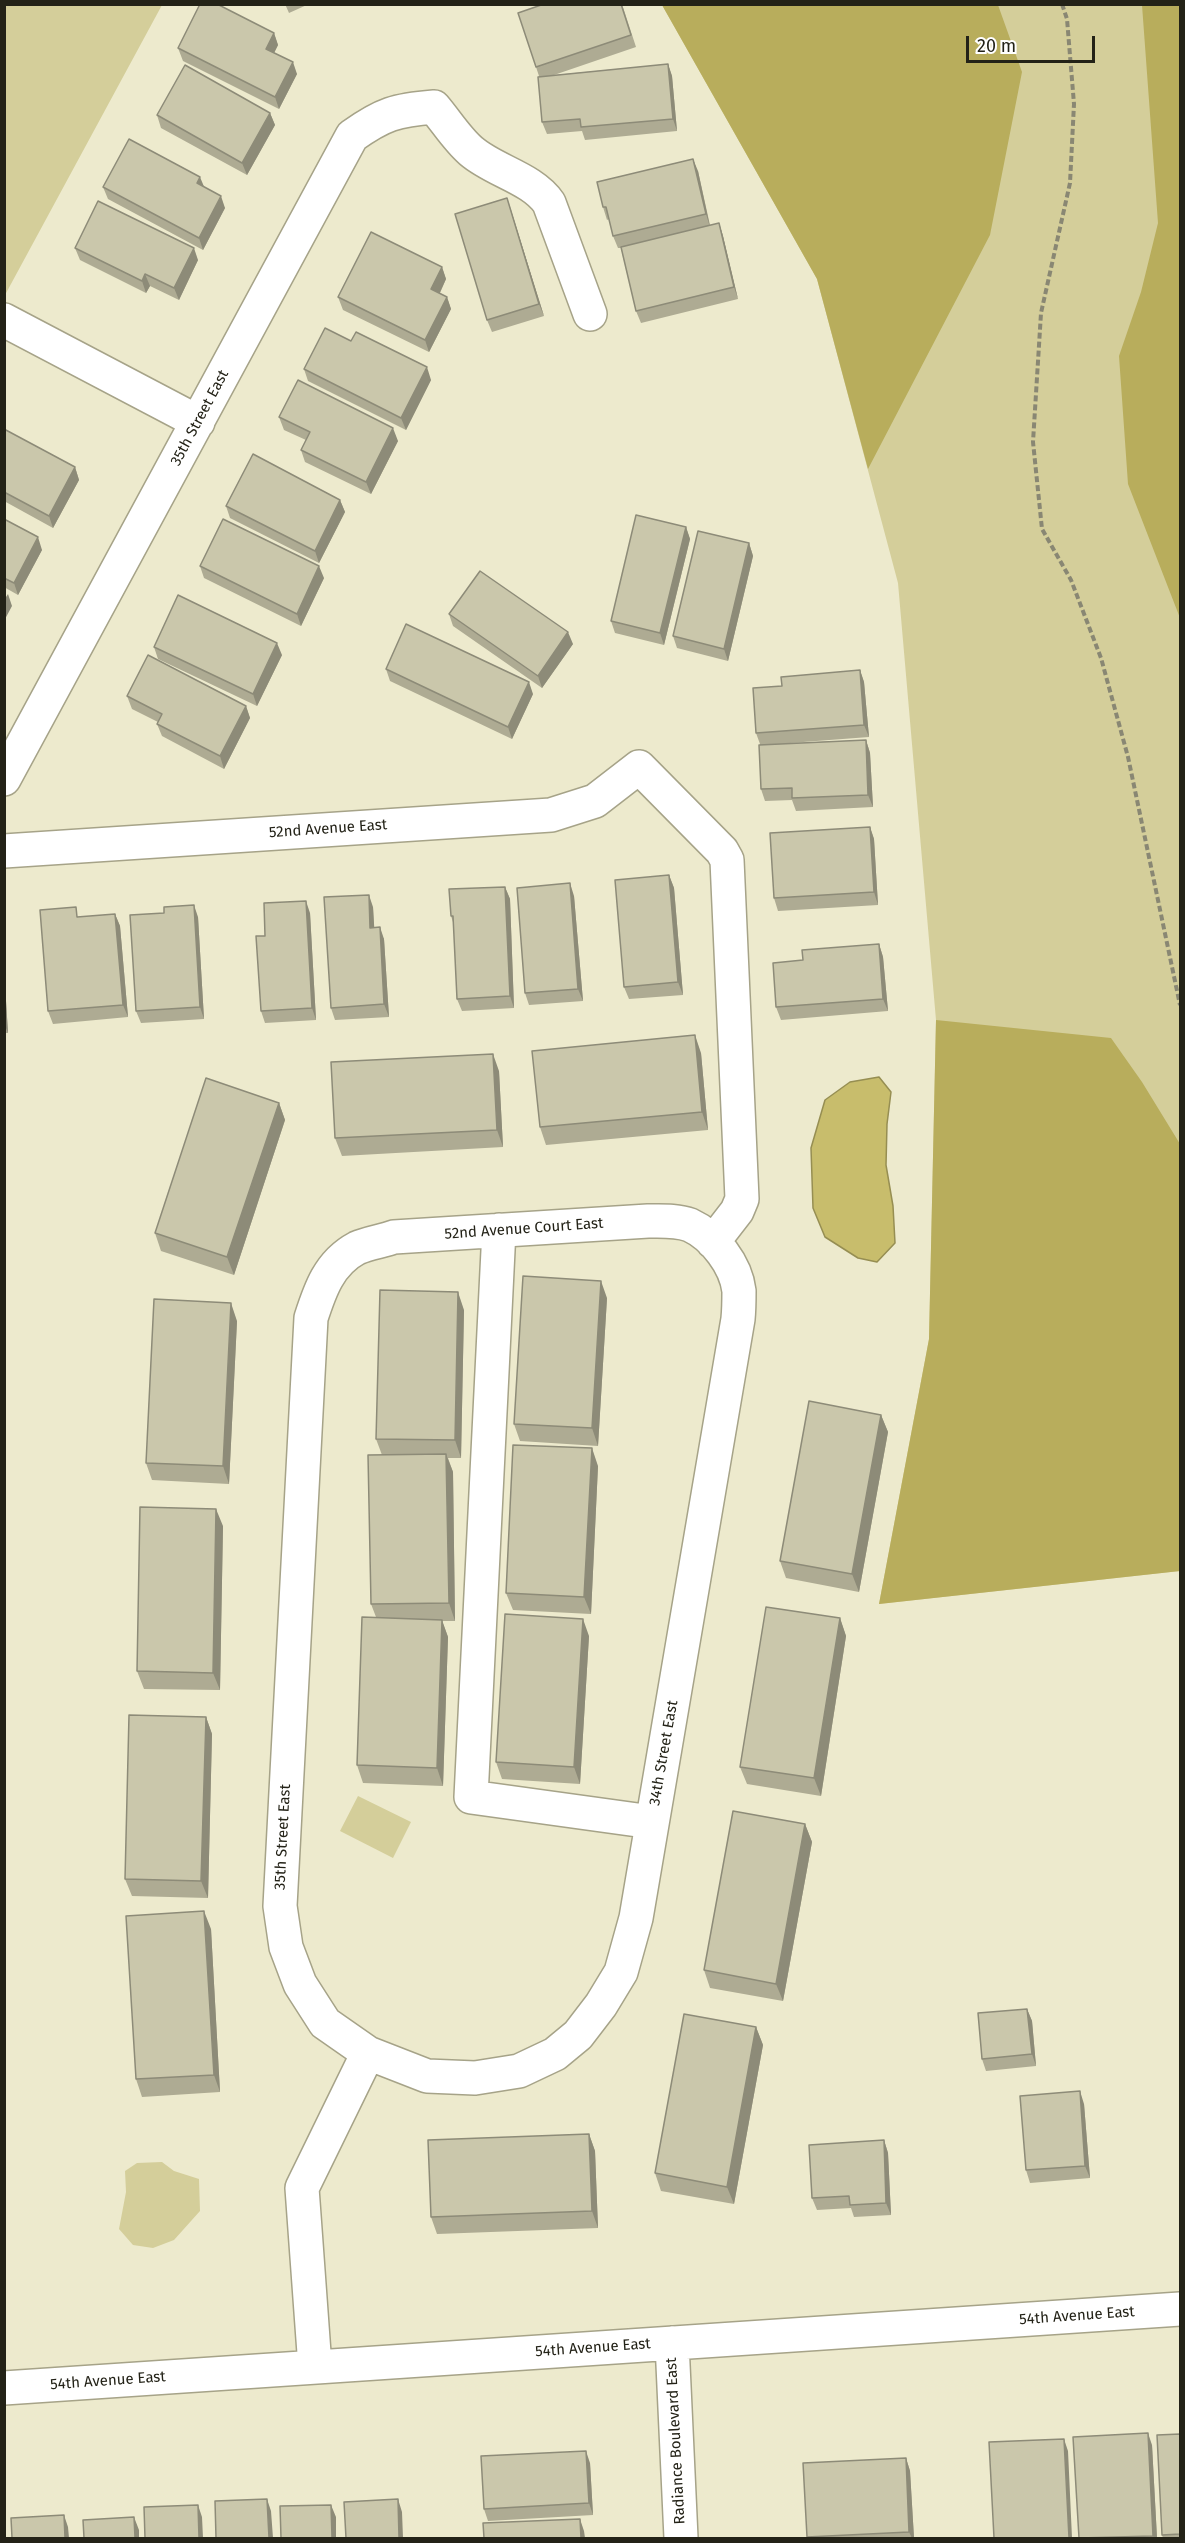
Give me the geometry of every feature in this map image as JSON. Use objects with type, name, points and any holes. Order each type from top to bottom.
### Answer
[{"type":"street","name":"35th Street East","points":[[4,779],[352,136],[377,119],[403,109],[434,107],[470,150],[495,167],[541,192],[549,203],[590,314]]},
{"type":"street","points":[[4,320],[198,422]]},
{"type":"street","name":"52nd Avenue East","points":[[4,851],[551,815],[595,801],[639,767],[722,850],[726,860],[742,1199],[737,1211],[713,1242]]},
{"type":"street","name":"52nd Avenue Court East","points":[[336,1265],[357,1248],[394,1237],[499,1230],[671,1221],[691,1226],[713,1242]]},
{"type":"street","points":[[499,1230],[471,1797],[652,1822]]},
{"type":"street","name":"34th Street East","points":[[368,2053],[427,2076],[475,2078],[519,2071],[555,2054],[578,2035],[601,2005],[621,1972],[636,1918],[738,1319],[739,1288],[729,1261],[713,1242]]},
{"type":"street","name":"35th Street East","points":[[336,1265],[321,1286],[312,1318],[280,1906],[286,1947],[300,1984],[325,2023],[368,2053]]},
{"type":"street","points":[[315,2367],[302,2188],[368,2053]]},
{"type":"street","name":"54th Avenue East","points":[[4,2388],[1180,2309]]},
{"type":"street","name":"Radiance Boulevard East","points":[[672,2343],[681,2538]]},
{"type":"path","points":[[1062,4],[1067,19],[1074,104],[1070,183],[1041,312],[1033,442],[1042,529],[1071,580],[1101,658],[1128,757],[1180,1005]]},
{"type":"shaded area","points":[[4,5],[162,5],[5,295]]},
{"type":"shaded area","points":[[662,5],[1180,5],[1180,1571],[879,1604],[929,1339],[936,1020],[898,583],[817,279]]},
{"type":"shaded area","points":[[662,5],[998,5],[1022,72],[990,235],[868,469],[817,279]]},
{"type":"shaded area","points":[[1142,5],[1180,5],[1180,618],[1128,484],[1119,356],[1141,292],[1158,223]]},
{"type":"shaded area","points":[[936,1020],[1111,1038],[1142,1082],[1180,1144],[1180,1571],[879,1604],[929,1339]]},
{"type":"shaded area","points":[[879,1077],[891,1092],[887,1124],[886,1165],[893,1206],[895,1243],[877,1262],[858,1258],[825,1237],[813,1208],[811,1148],[825,1100],[850,1082]]},
{"type":"shaded area","points":[[358,1796],[411,1822],[393,1858],[340,1831]]},
{"type":"shaded area","points":[[162,2162],[174,2171],[199,2179],[200,2211],[174,2240],[153,2248],[133,2245],[119,2229],[126,2192],[125,2171],[137,2163]]},
{"type":"building","points":[[200,4],[217,4],[274,33],[266,49],[293,62],[275,97],[178,48]]},
{"type":"building","points":[[544,4],[621,4],[631,35],[536,67],[518,13]]},
{"type":"building","points":[[668,64],[673,119],[581,127],[580,119],[542,122],[538,77]]},
{"type":"building","points":[[185,65],[270,113],[242,163],[157,115]]},
{"type":"building","points":[[129,139],[200,177],[197,183],[221,196],[199,238],[103,187]]},
{"type":"building","points":[[693,159],[706,214],[613,236],[597,182]]},
{"type":"building","points":[[507,198],[539,304],[487,320],[455,214]]},
{"type":"building","points":[[98,201],[194,248],[174,288],[145,274],[142,281],[75,248]]},
{"type":"building","points":[[719,223],[734,287],[636,311],[621,247]]},
{"type":"building","points":[[371,232],[442,267],[431,289],[447,297],[425,340],[338,297]]},
{"type":"building","points":[[325,328],[351,341],[356,332],[427,367],[401,418],[304,369]]},
{"type":"building","points":[[298,380],[393,428],[366,482],[301,450],[310,432],[279,417]]},
{"type":"building","points":[[4,429],[75,467],[49,516],[4,492]]},
{"type":"building","points":[[253,454],[340,500],[315,551],[226,506]]},
{"type":"building","points":[[636,515],[686,527],[660,633],[611,621]]},
{"type":"building","points":[[4,519],[38,537],[14,583],[4,578]]},
{"type":"building","points":[[223,519],[319,566],[297,614],[200,566]]},
{"type":"building","points":[[698,531],[749,543],[724,649],[673,636]]},
{"type":"building","points":[[480,571],[568,632],[538,676],[449,614]]},
{"type":"building","points":[[178,595],[277,643],[253,694],[154,647]]},
{"type":"building","points":[[406,624],[529,682],[508,727],[386,669]]},
{"type":"building","points":[[148,655],[246,706],[220,756],[157,724],[162,714],[127,696]]},
{"type":"building","points":[[860,670],[864,725],[756,733],[753,688],[782,686],[781,677]]},
{"type":"building","points":[[866,740],[868,795],[792,798],[792,788],[761,789],[759,745]]},
{"type":"building","points":[[870,827],[874,892],[774,898],[770,833]]},
{"type":"building","points":[[669,875],[678,982],[624,987],[615,880]]},
{"type":"building","points":[[570,883],[578,989],[525,993],[517,888]]},
{"type":"building","points":[[505,887],[510,996],[457,999],[453,916],[451,916],[449,889]]},
{"type":"building","points":[[369,895],[370,928],[380,927],[384,1004],[331,1008],[324,897]]},
{"type":"building","points":[[306,901],[312,1008],[261,1011],[256,936],[265,936],[264,903]]},
{"type":"building","points":[[194,905],[200,1007],[136,1011],[130,915],[164,913],[164,907]]},
{"type":"building","points":[[76,907],[77,917],[115,914],[123,1005],[48,1011],[40,910]]},
{"type":"building","points":[[879,944],[883,999],[776,1007],[773,963],[803,960],[802,950]]},
{"type":"building","points":[[695,1035],[702,1112],[540,1127],[532,1051]]},
{"type":"building","points":[[493,1054],[497,1130],[335,1138],[331,1062]]},
{"type":"building","points":[[206,1078],[279,1103],[227,1257],[155,1233]]},
{"type":"building","points":[[523,1276],[601,1281],[592,1428],[514,1424]]},
{"type":"building","points":[[380,1290],[458,1292],[455,1440],[376,1439]]},
{"type":"building","points":[[154,1299],[231,1303],[223,1466],[146,1463]]},
{"type":"building","points":[[809,1401],[881,1415],[852,1574],[780,1561]]},
{"type":"building","points":[[513,1445],[592,1448],[584,1597],[506,1593]]},
{"type":"building","points":[[446,1454],[449,1603],[371,1604],[368,1455]]},
{"type":"building","points":[[140,1507],[216,1509],[213,1673],[137,1671]]},
{"type":"building","points":[[766,1607],[840,1618],[814,1778],[740,1767]]},
{"type":"building","points":[[505,1614],[583,1619],[574,1767],[496,1762]]},
{"type":"building","points":[[362,1617],[442,1620],[437,1768],[357,1765]]},
{"type":"building","points":[[129,1715],[206,1717],[201,1881],[125,1879]]},
{"type":"building","points":[[733,1811],[805,1824],[776,1984],[704,1970]]},
{"type":"building","points":[[204,1911],[214,2075],[136,2079],[126,1916]]},
{"type":"building","points":[[1027,2009],[1032,2054],[982,2059],[978,2013]]},
{"type":"building","points":[[684,2014],[756,2027],[727,2187],[655,2173]]},
{"type":"building","points":[[1080,2091],[1085,2166],[1026,2170],[1020,2096]]},
{"type":"building","points":[[589,2134],[592,2211],[431,2217],[428,2140]]},
{"type":"building","points":[[884,2140],[886,2203],[850,2205],[849,2196],[812,2198],[809,2145]]},
{"type":"building","points":[[1148,2433],[1153,2536],[1079,2538],[1073,2437]]},
{"type":"building","points":[[1180,2434],[1180,2534],[1162,2535],[1157,2435]]},
{"type":"building","points":[[1064,2439],[1069,2538],[994,2538],[989,2442]]},
{"type":"building","points":[[586,2451],[589,2503],[484,2509],[481,2456]]},
{"type":"building","points":[[906,2458],[909,2532],[807,2537],[803,2463]]},
{"type":"building","points":[[267,2499],[269,2538],[216,2538],[215,2501]]},
{"type":"building","points":[[398,2499],[399,2538],[346,2538],[344,2502]]},
{"type":"building","points":[[198,2505],[199,2538],[145,2538],[144,2507]]},
{"type":"building","points":[[331,2505],[332,2538],[281,2538],[280,2506]]},
{"type":"building","points":[[64,2515],[65,2538],[12,2538],[11,2518]]},
{"type":"building","points":[[134,2517],[135,2538],[84,2538],[83,2520]]},
{"type":"building","points":[[580,2519],[581,2538],[484,2538],[483,2523]]}]
